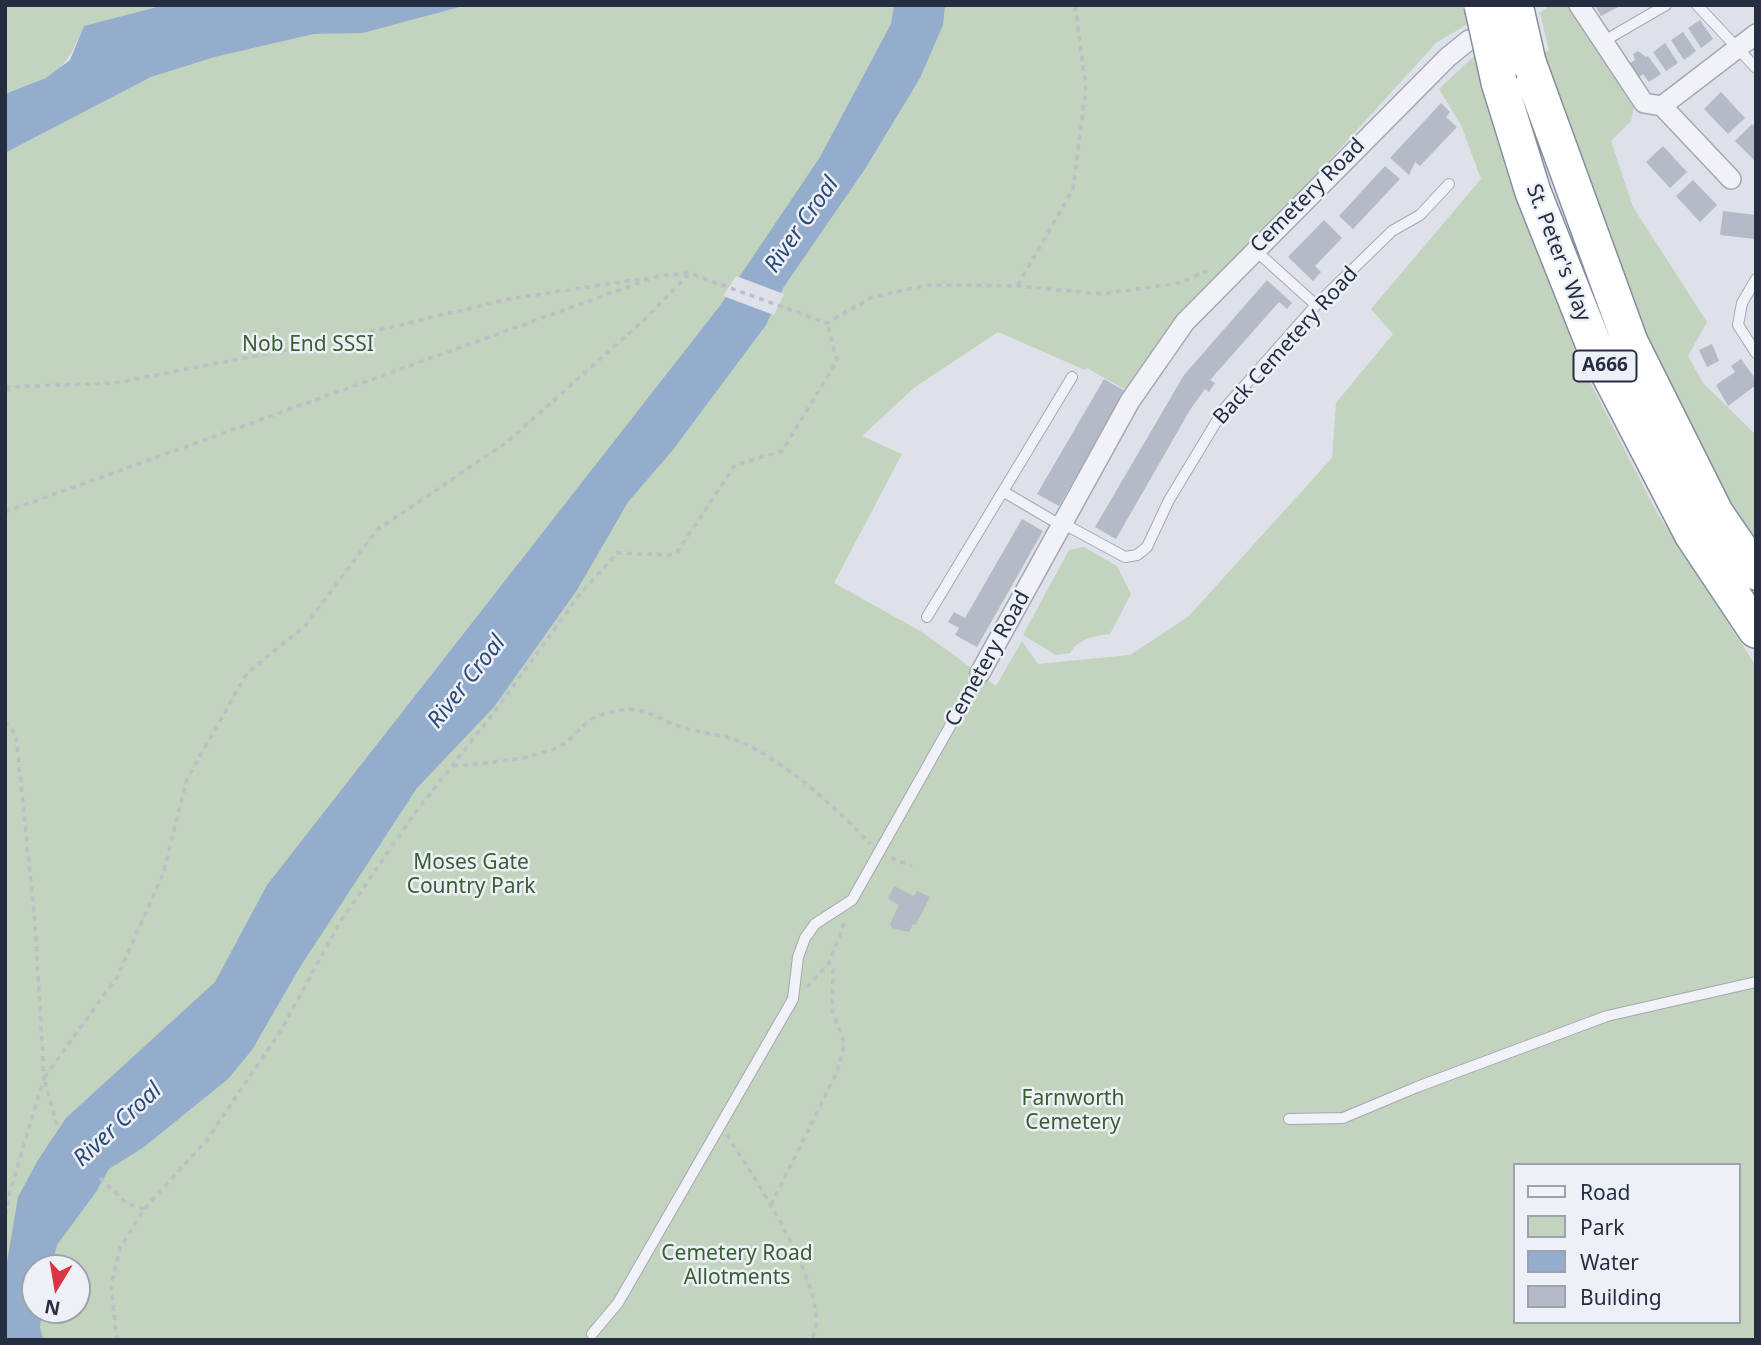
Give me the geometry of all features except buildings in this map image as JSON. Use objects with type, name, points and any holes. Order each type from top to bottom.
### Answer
[{"type":"highway","name":"St. Peter's Way","points":[[1482,5],[1499,82],[1533,192],[1593,343],[1692,534],[1756,630]]},
{"type":"highway","name":"St. Peter's Way","points":[[1515,5],[1528,62],[1630,342],[1716,514],[1756,572]]},
{"type":"street","points":[[1579,5],[1644,103],[1662,106],[1731,179]]},
{"type":"street","points":[[1662,106],[1756,34]]},
{"type":"street","name":"Cemetery Road","points":[[980,673],[1130,401],[1185,322],[1448,57],[1469,40]]},
{"type":"lane","points":[[1604,41],[1666,5]]},
{"type":"lane","points":[[1696,5],[1756,68]]},
{"type":"lane","name":"Back Cemetery Road","points":[[1063,525],[1125,557],[1138,555],[1147,547],[1170,500],[1224,410],[1316,305],[1392,231],[1420,215],[1449,184]]},
{"type":"lane","points":[[1255,250],[1316,305]]},
{"type":"lane","points":[[1756,279],[1742,303],[1738,325],[1756,352]]},
{"type":"lane","points":[[928,617],[1072,377]]},
{"type":"lane","points":[[1004,492],[1063,525]]},
{"type":"lane","name":"Cemetery Road","points":[[592,1334],[618,1303],[793,999],[797,957],[805,938],[815,924],[852,900],[980,673]]},
{"type":"lane","points":[[1289,1119],[1343,1118],[1417,1087],[1607,1016],[1756,982]]},
{"type":"path","points":[[1018,286],[1073,189],[1086,88],[1075,5]]},
{"type":"path","points":[[827,323],[872,297],[928,285],[1018,286],[1102,294],[1180,283],[1214,267]]},
{"type":"path","points":[[5,389],[114,383],[328,342],[509,299],[690,273],[827,323]]},
{"type":"path","points":[[5,1219],[9,1195],[44,1078],[117,977],[162,877],[187,779],[247,673],[305,626],[377,530],[508,442],[644,320],[690,273]]},
{"type":"path","points":[[5,512],[658,276]]},
{"type":"path","points":[[117,1340],[111,1287],[120,1248],[144,1209],[206,1141],[280,1032],[340,922],[412,817],[580,594],[617,553],[670,555],[678,551],[735,465],[782,451],[837,361],[827,323]]},
{"type":"path","points":[[452,766],[545,751],[562,745],[586,720],[616,711],[645,709],[685,729],[718,733],[744,743],[838,810],[878,853],[912,866]]},
{"type":"path","points":[[5,721],[16,736],[35,923],[44,1078],[57,1125]]},
{"type":"path","points":[[793,999],[815,980],[829,963],[852,900]]},
{"type":"path","points":[[771,1205],[837,1072],[845,1044],[832,1010],[833,970],[829,963]]},
{"type":"path","points":[[721,1126],[771,1205],[815,1296],[818,1319],[811,1340]]},
{"type":"path","points":[[100,1178],[126,1203],[144,1209]]},
{"type":"green space","points":[[5,5],[164,5],[84,26],[70,55],[55,72],[5,94]]},
{"type":"green space","name":"Moses Gate Country Park","points":[[466,5],[1474,5],[1476,19],[1436,43],[1254,243],[1126,390],[1087,368],[1085,370],[998,332],[915,387],[862,436],[902,454],[834,583],[922,632],[996,686],[1022,641],[1038,664],[1130,655],[1188,617],[1332,458],[1336,403],[1393,334],[1371,309],[1481,179],[1461,125],[1439,89],[1475,55],[1535,244],[1592,386],[1656,511],[1756,666],[1756,1340],[5,1340],[5,153],[151,77],[215,57],[314,34],[366,32]]},
{"type":"green space","points":[[1550,5],[1571,5],[1635,102],[1631,121],[1611,141],[1633,207],[1707,322],[1688,356],[1703,383],[1756,435],[1756,558],[1652,371],[1541,53],[1549,50],[1540,13]]},
{"type":"green space","points":[[1084,547],[1117,566],[1131,594],[1110,634],[1087,639],[1070,653],[1056,655],[1023,635],[1069,550]]},
{"type":"water","points":[[164,5],[467,5],[363,33],[314,34],[215,57],[151,77],[5,153],[5,94],[46,78],[70,60],[84,26]]},
{"type":"water","name":"River Croal","points":[[894,5],[945,5],[943,25],[920,78],[865,169],[783,288],[766,325],[672,451],[628,502],[577,590],[494,707],[417,788],[300,967],[252,1050],[228,1079],[144,1147],[109,1169],[96,1192],[57,1245],[55,1254],[21,1254],[21,1324],[40,1324],[43,1340],[5,1340],[5,1274],[18,1197],[38,1160],[66,1118],[215,982],[267,885],[719,307],[820,157],[891,24]]},
{"type":"pier","points":[[736,276],[784,294],[774,315],[723,296]]},
{"type":"park label","name":"Nob End SSSI","points":[[308,345]]},
{"type":"park label","name":"Farnworth Cemetery","points":[[1073,1111]]},
{"type":"park label","name":"Cemetery Road Allotments","points":[[737,1266]]}]
